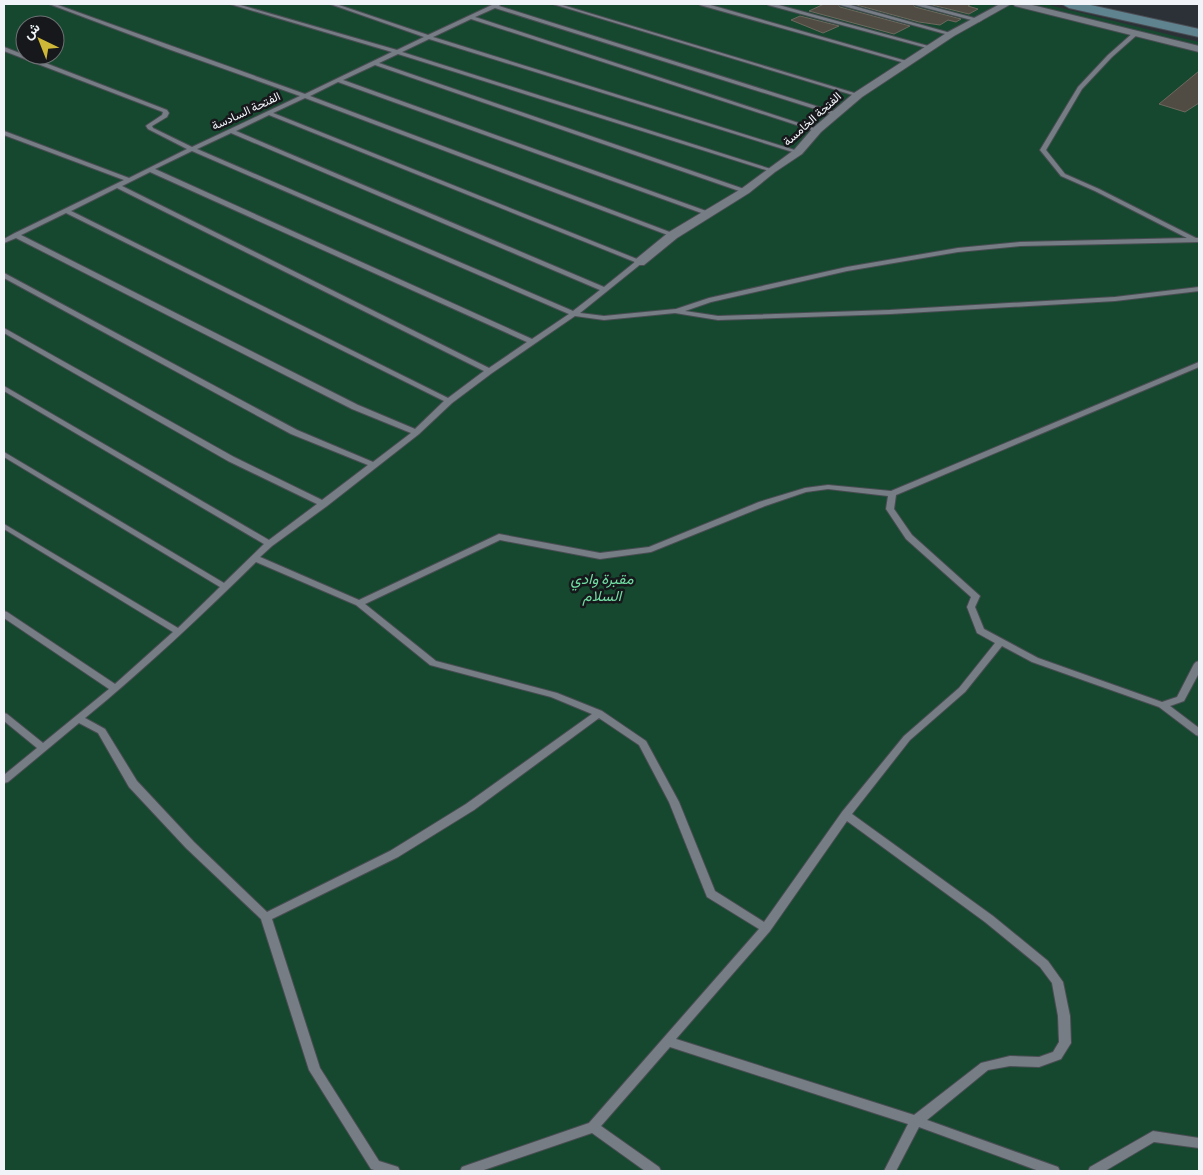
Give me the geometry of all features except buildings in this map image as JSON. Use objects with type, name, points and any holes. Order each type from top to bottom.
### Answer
[{"type":"main road","points":[[1069,4],[1199,33]]},
{"type":"main road","points":[[1095,4],[1199,26]]},
{"type":"street","name":"الفتحة الخامسة","points":[[640,262],[673,235],[706,213],[745,191],[770,170],[798,152],[816,130],[858,95],[929,47],[1006,4]]},
{"type":"street","points":[[1018,4],[1199,49]]},
{"type":"lane","points":[[51,4],[274,84],[673,235]]},
{"type":"lane","points":[[232,4],[397,52],[770,170]]},
{"type":"lane","points":[[332,4],[428,37],[798,152]]},
{"type":"lane","points":[[555,4],[858,95]]},
{"type":"lane","points":[[702,4],[907,62]]},
{"type":"lane","points":[[770,4],[929,47]]},
{"type":"lane","points":[[842,4],[951,34]]},
{"type":"lane","points":[[917,4],[979,20]]},
{"type":"lane","points":[[497,5],[836,114]]},
{"type":"lane","name":"الفتحة السادسة","points":[[4,241],[269,112],[497,5]]},
{"type":"lane","points":[[469,18],[816,130]]},
{"type":"lane","points":[[1136,33],[1110,56],[1080,88],[1043,150],[1063,175],[1197,240]]},
{"type":"lane","points":[[4,49],[164,111],[166,113],[165,116],[152,123],[149,126],[150,129],[192,149],[574,314],[604,318],[675,312],[718,318],[890,312],[1115,299],[1199,289]]},
{"type":"lane","points":[[375,63],[745,191]]},
{"type":"lane","points":[[338,80],[706,213]]},
{"type":"lane","points":[[269,112],[640,262]]},
{"type":"lane","points":[[232,131],[604,289]]},
{"type":"lane","points":[[4,132],[130,180]]},
{"type":"lane","points":[[152,170],[533,342]]},
{"type":"lane","points":[[118,186],[489,371]]},
{"type":"lane","points":[[66,211],[449,401]]},
{"type":"lane","points":[[15,235],[356,407],[416,432]]},
{"type":"lane","points":[[675,312],[709,300],[837,271],[958,250],[1020,244],[1197,240]]},
{"type":"lane","points":[[4,780],[179,632],[269,544],[324,504],[416,432],[449,401],[489,371],[574,314],[640,262]]},
{"type":"lane","points":[[4,275],[294,432],[374,465]]},
{"type":"lane","points":[[4,330],[231,459],[324,504]]},
{"type":"lane","points":[[359,603],[499,536],[600,556],[651,549],[762,504],[805,490],[828,487],[892,494],[1199,364]]},
{"type":"lane","points":[[4,388],[269,544]]},
{"type":"lane","points":[[4,454],[225,587]]},
{"type":"lane","points":[[892,494],[890,509],[909,537],[976,596],[970,607],[980,631],[1036,660],[1162,705],[1199,733]]},
{"type":"lane","points":[[4,526],[179,632]]},
{"type":"lane","points":[[254,558],[359,603],[433,663],[554,695],[599,713],[642,743],[674,802],[711,894],[766,928]]},
{"type":"lane","points":[[4,614],[115,688]]},
{"type":"lane","points":[[466,1171],[594,1127],[766,928],[846,815],[907,738],[962,690],[1000,642]]},
{"type":"lane","points":[[1162,705],[1181,699],[1199,664]]},
{"type":"lane","points":[[266,917],[394,854],[470,807],[599,713]]},
{"type":"lane","points":[[4,716],[43,748]]},
{"type":"lane","points":[[78,719],[102,731],[133,784],[190,845],[266,917],[315,1070],[375,1165],[394,1171]]},
{"type":"lane","points":[[846,815],[989,919],[1044,964],[1057,982],[1064,1016],[1065,1043],[1057,1056],[1039,1062],[1010,1061],[985,1066],[916,1122],[890,1171]]},
{"type":"lane","points":[[669,1042],[916,1122],[1054,1171]]},
{"type":"lane","points":[[594,1127],[655,1171]]},
{"type":"lane","points":[[1094,1171],[1154,1136],[1199,1143]]},
{"type":"green space","name":"مقبرة وادي السلام","points":[[4,4],[1045,4],[1199,42],[1199,1171],[4,1171]]}]
